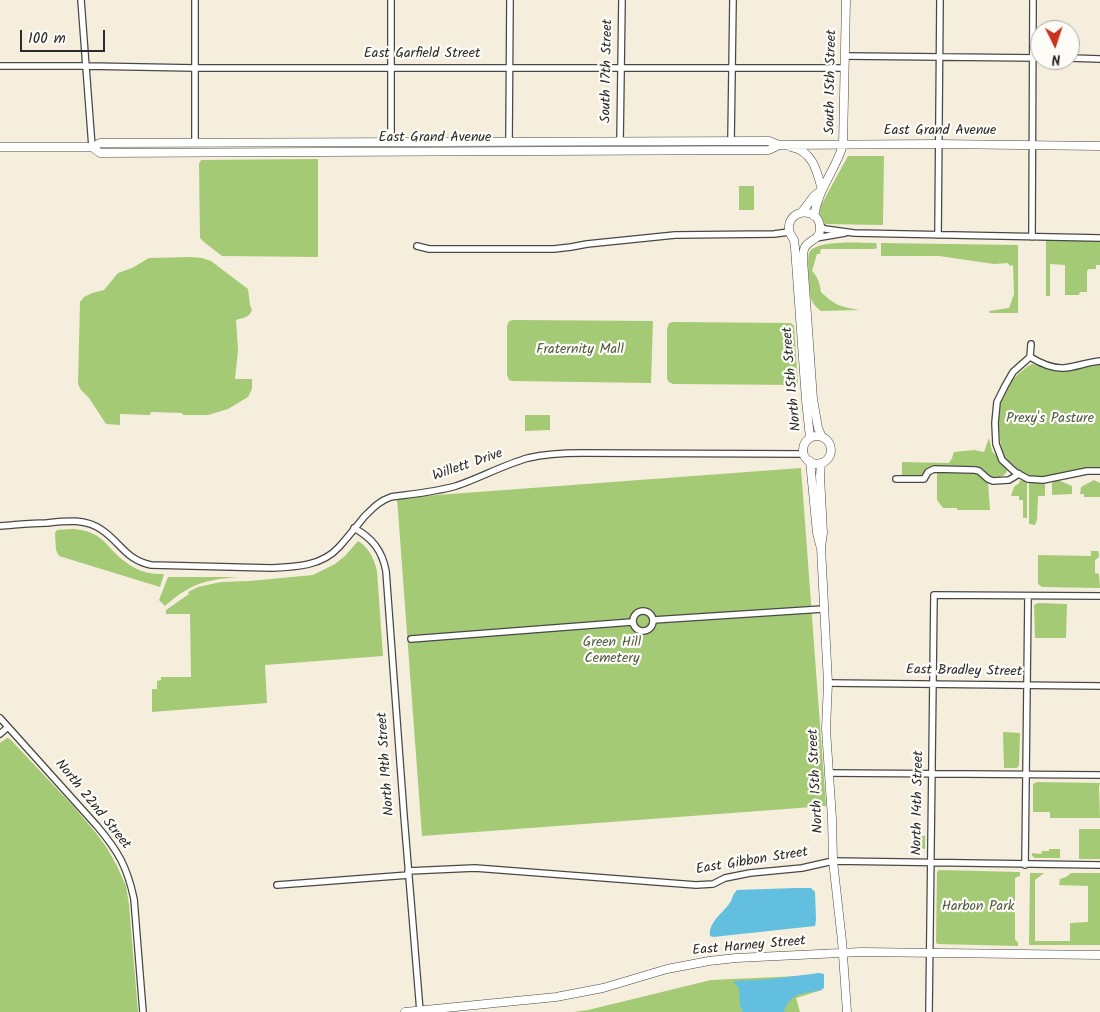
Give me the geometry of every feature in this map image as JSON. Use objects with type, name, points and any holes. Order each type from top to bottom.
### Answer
[{"type":"main road","name":"South 15th Street","points":[[814,216],[822,190],[844,145],[846,0]]},
{"type":"main road","name":"East Grand Avenue","points":[[0,148],[92,147],[100,144],[509,141],[769,141],[779,145],[1100,146]]},
{"type":"main road","name":"East Grand Avenue","points":[[92,147],[100,153],[769,150],[779,145]]},
{"type":"main road","points":[[779,145],[796,148],[808,154],[816,168],[822,190]]},
{"type":"main road","name":"South 15th Street","points":[[789,232],[792,218],[802,212],[814,196],[822,190]]},
{"type":"main road","points":[[802,212],[814,216],[820,226],[820,231],[816,238],[808,243],[803,251],[803,318]]},
{"type":"main road","points":[[789,232],[794,240],[803,318]]},
{"type":"main road","points":[[794,240],[799,243],[808,243]]},
{"type":"main road","name":"North 15th Street","points":[[803,318],[818,428],[822,437],[828,442],[831,451],[829,457],[822,463],[820,476],[823,533],[821,547],[823,609],[828,683],[826,729],[833,861],[847,1012]]},
{"type":"main road","name":"North 15th Street","points":[[803,318],[810,438]]},
{"type":"main road","name":"North 15th Street","points":[[804,454],[804,446],[810,438],[822,437]]},
{"type":"main road","points":[[804,454],[810,462],[822,463]]},
{"type":"main road","name":"North 15th Street","points":[[810,462],[817,533],[821,547]]},
{"type":"main road","name":"East Harney Street","points":[[405,1012],[528,1001],[580,993],[667,969],[736,958],[842,953],[1100,955]]},
{"type":"street","points":[[81,0],[92,147]]},
{"type":"street","points":[[195,0],[195,143]]},
{"type":"street","points":[[391,0],[391,142]]},
{"type":"street","points":[[509,141],[510,0]]},
{"type":"street","name":"South 17th Street","points":[[620,142],[622,0]]},
{"type":"street","points":[[731,142],[733,0]]},
{"type":"street","points":[[938,235],[940,0]]},
{"type":"street","points":[[1034,0],[1034,20]]},
{"type":"street","points":[[845,56],[1030,58]]},
{"type":"street","points":[[1080,58],[1100,58]]},
{"type":"street","name":"East Garfield Street","points":[[0,66],[195,68],[845,68]]},
{"type":"street","points":[[1032,236],[1033,70]]},
{"type":"street","points":[[820,226],[847,233],[1100,238]]},
{"type":"street","points":[[417,246],[430,249],[554,249],[675,235],[774,234],[789,232]]},
{"type":"street","points":[[816,238],[847,233]]},
{"type":"street","points":[[1031,344],[1030,357],[1013,372],[997,402],[996,444],[1002,460],[1019,474],[1028,479],[1036,480],[1087,471],[1100,471]]},
{"type":"street","points":[[1030,357],[1058,368],[1100,361]]},
{"type":"street","name":"Willett Drive","points":[[0,526],[71,521],[90,524],[102,530],[128,554],[144,564],[272,568],[303,566],[321,560],[334,552],[375,505],[384,499],[457,486],[536,456],[582,453],[804,454]]},
{"type":"street","points":[[896,479],[924,479],[928,472],[934,470],[975,470],[980,471],[992,481],[1009,480],[1019,474]]},
{"type":"street","name":"North 19th Street","points":[[354,528],[374,543],[383,557],[386,571],[420,1011]]},
{"type":"street","name":"North 14th Street","points":[[929,1012],[934,595],[1028,596]]},
{"type":"street","points":[[1025,865],[1028,596],[1100,596]]},
{"type":"street","points":[[653,620],[823,609]]},
{"type":"street","points":[[642,611],[650,614],[653,620],[652,626],[642,632],[634,628],[632,622],[636,613],[642,611]]},
{"type":"street","points":[[410,639],[632,622]]},
{"type":"street","name":"East Bradley Street","points":[[828,683],[1100,686]]},
{"type":"street","name":"North 22nd Street","points":[[0,718],[97,826],[111,843],[125,867],[134,899],[143,1012]]},
{"type":"street","points":[[0,734],[8,727]]},
{"type":"street","points":[[829,773],[1100,775]]},
{"type":"street","name":"East Gibbon Street","points":[[277,885],[475,868],[696,885],[713,884],[726,878],[750,873],[811,867],[833,861],[1100,866]]},
{"type":"green space","points":[[848,156],[884,156],[883,225],[826,224],[821,222],[819,217],[820,207]]},
{"type":"green space","points":[[318,159],[318,257],[222,256],[200,238],[199,164],[201,160]]},
{"type":"green space","points":[[739,186],[754,186],[754,210],[739,210]]},
{"type":"green space","points":[[1046,240],[1100,241],[1100,265],[1096,265],[1096,269],[1089,269],[1087,271],[1087,292],[1080,292],[1079,295],[1065,295],[1065,265],[1050,264],[1050,296],[1046,296]]},
{"type":"green space","points":[[851,242],[876,243],[877,248],[874,249],[821,249],[820,254],[817,254],[812,271],[816,276],[821,292],[838,305],[859,310],[821,311],[817,308],[810,294],[809,253],[813,249],[829,244]]},
{"type":"green space","points":[[881,243],[1018,245],[1018,313],[990,313],[989,311],[1009,308],[1014,294],[1013,265],[939,256],[881,256]]},
{"type":"green space","points":[[191,257],[211,261],[248,289],[251,313],[236,320],[238,350],[235,379],[252,379],[252,389],[248,397],[228,409],[208,415],[151,412],[150,415],[120,414],[120,425],[106,424],[78,384],[80,302],[84,297],[92,293],[104,290],[118,273],[132,268],[149,258]]},
{"type":"green space","name":"Fraternity Mall","points":[[509,321],[653,321],[651,383],[509,380],[507,375],[507,326]]},
{"type":"green space","points":[[669,323],[791,323],[794,326],[798,384],[673,384],[667,379],[667,329]]},
{"type":"green space","name":"Prexy's Pasture","points":[[1100,363],[1100,469],[1080,469],[1051,476],[1034,477],[1025,475],[1015,469],[1003,452],[999,427],[1000,403],[1004,392],[1014,378],[1032,364],[1057,370]]},
{"type":"green space","points":[[525,415],[550,415],[550,430],[525,431]]},
{"type":"green space","points":[[989,438],[992,451],[1008,469],[1001,477],[985,473],[927,470],[920,476],[902,477],[902,462],[949,463],[954,452],[974,450],[984,452]]},
{"type":"green space","name":"Green Hill Cemetery","points":[[801,468],[826,806],[422,836],[397,498]]},
{"type":"green space","points":[[937,473],[976,473],[988,482],[990,510],[943,508],[937,500]]},
{"type":"green space","points":[[1021,480],[1027,482],[1027,518],[1023,518],[1023,500],[1019,500],[1019,496],[1011,496],[1014,487]]},
{"type":"green space","points":[[1058,480],[1072,486],[1072,494],[1052,495],[1052,483]]},
{"type":"green space","points":[[1094,480],[1100,483],[1100,497],[1084,497],[1084,494],[1080,494],[1081,487]]},
{"type":"green space","points":[[1029,483],[1045,483],[1045,496],[1038,496],[1035,525],[1029,524]]},
{"type":"green space","points":[[78,529],[97,536],[120,558],[137,569],[150,573],[164,574],[160,587],[59,556],[56,550],[55,533],[57,530]]},
{"type":"green space","points":[[358,541],[370,554],[377,571],[383,656],[265,665],[267,703],[152,712],[152,689],[157,689],[157,681],[161,680],[161,677],[191,677],[190,614],[166,614],[166,610],[189,594],[188,592],[198,587],[221,582],[313,575],[335,564]]},
{"type":"green space","points":[[1091,551],[1098,551],[1099,554],[1099,557],[1095,560],[1095,573],[1099,574],[1100,588],[1042,587],[1038,584],[1038,555],[1091,556]]},
{"type":"green space","points":[[168,577],[239,577],[199,584],[183,592],[165,606],[159,600]]},
{"type":"green space","points":[[1038,603],[1067,604],[1066,638],[1035,638],[1034,605]]},
{"type":"green space","points":[[1003,732],[1020,733],[1019,765],[1017,768],[1004,768]]},
{"type":"green space","points":[[7,738],[73,806],[107,848],[117,866],[126,886],[129,905],[138,1012],[0,1012],[0,743]]},
{"type":"green space","points":[[1037,782],[1100,783],[1100,818],[1050,818],[1050,812],[1033,812],[1033,784]]},
{"type":"green space","points":[[1079,829],[1100,829],[1100,859],[1079,859]]},
{"type":"green space","points":[[913,836],[925,836],[925,849],[920,848],[917,853],[913,853]]},
{"type":"green space","points":[[1049,849],[1060,849],[1060,858],[1035,858],[1032,856],[1032,853],[1041,854],[1042,851],[1049,851]]},
{"type":"green space","name":"Harbon Park","points":[[939,870],[1020,872],[1020,876],[1015,878],[1015,939],[1018,946],[937,944],[937,872]]},
{"type":"green space","points":[[1030,873],[1044,873],[1035,880],[1035,941],[1070,941],[1070,923],[1088,922],[1088,886],[1059,885],[1060,879],[1071,873],[1100,873],[1100,945],[1029,945]]},
{"type":"green space","points":[[821,975],[824,985],[822,990],[796,998],[800,1012],[574,1012],[711,980]]},
{"type":"water","points":[[811,888],[815,892],[815,926],[710,936],[714,921],[731,901],[737,890]]},
{"type":"water","points":[[824,974],[824,988],[794,997],[784,1012],[743,1012],[740,1006],[739,988],[734,983],[735,981]]}]
